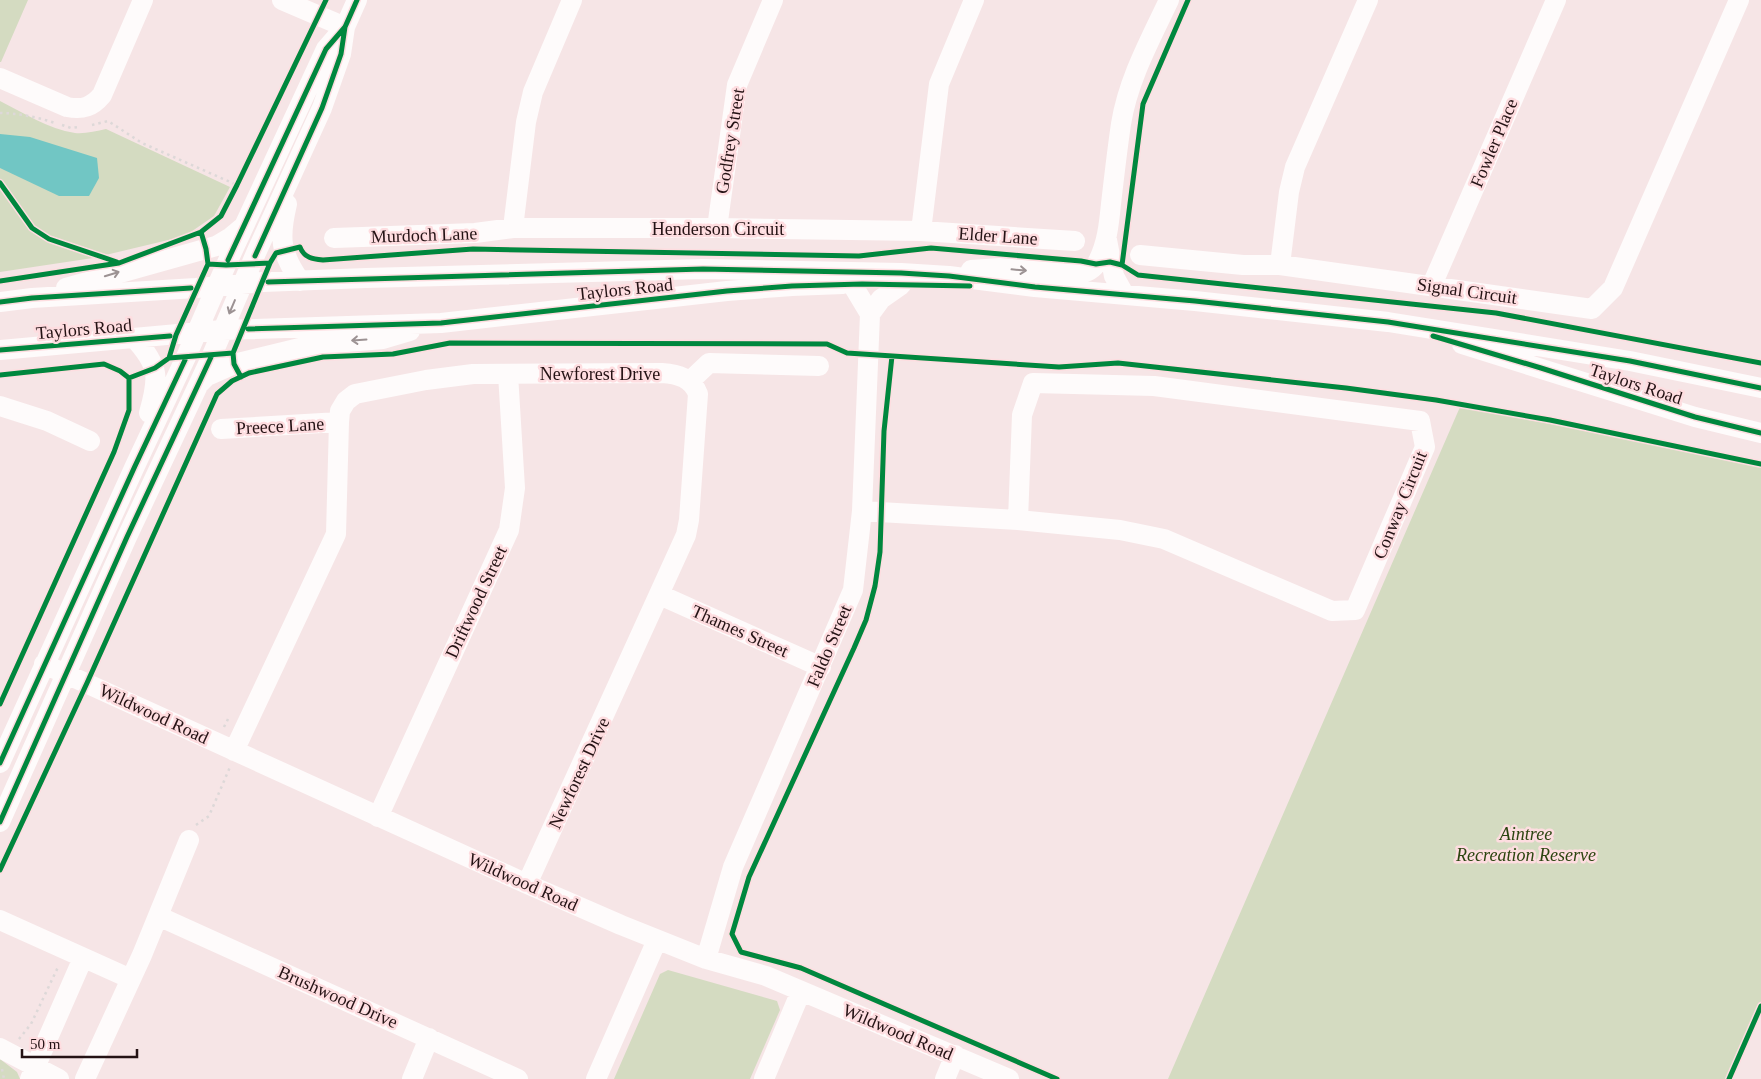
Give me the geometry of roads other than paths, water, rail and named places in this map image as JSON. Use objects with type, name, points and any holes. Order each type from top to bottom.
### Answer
[{"type":"street","points":[[0,78],[67,107],[87,108],[102,94],[143,0]]},
{"type":"street","points":[[282,0],[345,27]]},
{"type":"street","points":[[0,822],[322,108],[341,54],[345,27],[357,0]]},
{"type":"street","points":[[513,228],[526,122],[533,92],[572,0]]},
{"type":"street","name":"Godfrey Street","points":[[717,228],[737,85],[773,0]]},
{"type":"street","points":[[921,231],[939,84],[974,0]]},
{"type":"street","points":[[852,284],[870,314],[881,299],[901,279],[1000,268],[1074,274],[1086,273],[1092,269],[1107,238],[1121,124],[1127,99],[1138,66],[1169,0]]},
{"type":"street","points":[[1280,265],[1289,192],[1295,167],[1368,0]]},
{"type":"street","name":"Fowler Place","points":[[1432,285],[1556,0]]},
{"type":"street","name":"Signal Circuit","points":[[1140,255],[1243,265],[1280,265],[1592,309],[1613,288],[1739,0]]},
{"type":"street","points":[[0,763],[326,49],[345,27]]},
{"type":"street","points":[[299,159],[282,226],[284,252],[289,265],[300,281]]},
{"type":"street","points":[[32,298],[216,246],[232,237],[244,225]]},
{"type":"street","name":"Henderson Circuit","points":[[513,228],[921,231]]},
{"type":"street","name":"Murdoch Lane","points":[[334,238],[475,233],[513,228]]},
{"type":"street","name":"Elder Lane","points":[[921,231],[1074,241]]},
{"type":"street","points":[[1107,238],[1113,270],[1124,294]]},
{"type":"street","name":"Taylors Road","points":[[0,302],[32,298],[300,281],[703,269],[1035,287],[1124,294],[1388,322],[1630,361],[1761,388]]},
{"type":"street","name":"Taylors Road","points":[[0,350],[222,330],[441,323],[727,291],[852,284],[901,279]]},
{"type":"street","name":"Faldo Street","points":[[706,959],[733,868],[853,590],[862,511],[870,314]]},
{"type":"street","name":"Taylors Road","points":[[1388,322],[1695,417],[1761,433]]},
{"type":"street","points":[[199,384],[207,376],[234,364],[312,345],[382,339],[441,323]]},
{"type":"street","points":[[134,338],[145,349],[157,376],[156,390],[135,466]]},
{"type":"street","points":[[690,382],[709,363],[819,366]]},
{"type":"street","name":"Newforest Drive","points":[[225,753],[336,534],[339,422],[340,411],[346,401],[356,394],[445,377],[473,374],[662,372],[684,377],[696,387],[698,394],[689,520],[686,535],[527,884]]},
{"type":"street","name":"Driftwood Street","points":[[378,816],[509,530],[515,488],[508,374]]},
{"type":"street","name":"Conway Circuit","points":[[862,511],[1018,520],[1120,530],[1164,539],[1332,611],[1355,610],[1425,447],[1420,422],[1154,386],[1033,383],[1022,415],[1018,520]]},
{"type":"street","points":[[0,406],[47,421],[90,441]]},
{"type":"street","name":"Preece Lane","points":[[221,429],[339,422]]},
{"type":"street","name":"Thames Street","points":[[660,595],[821,666]]},
{"type":"street","name":"Wildwood Road","points":[[44,664],[225,753],[378,816],[527,884],[657,940],[706,959],[766,976],[1009,1079]]},
{"type":"street","points":[[85,1079],[131,979],[189,840]]},
{"type":"street","name":"Brushwood Drive","points":[[158,916],[518,1079]]},
{"type":"street","points":[[0,920],[131,979]]},
{"type":"street","points":[[596,1079],[657,940]]},
{"type":"street","points":[[33,1073],[83,958]]},
{"type":"street","points":[[764,1079],[801,991]]},
{"type":"street","points":[[412,1079],[429,1038]]},
{"type":"street","points":[[5,1052],[33,1073],[59,1079]]},
{"type":"street","points":[[945,1079],[955,1056]]},
{"type":"water","points":[[0,134],[30,137],[97,158],[99,178],[89,196],[59,196],[0,168]]},
{"type":"park label","name":"Aintree Recreation Reserve","points":[[1526,844]]}]
